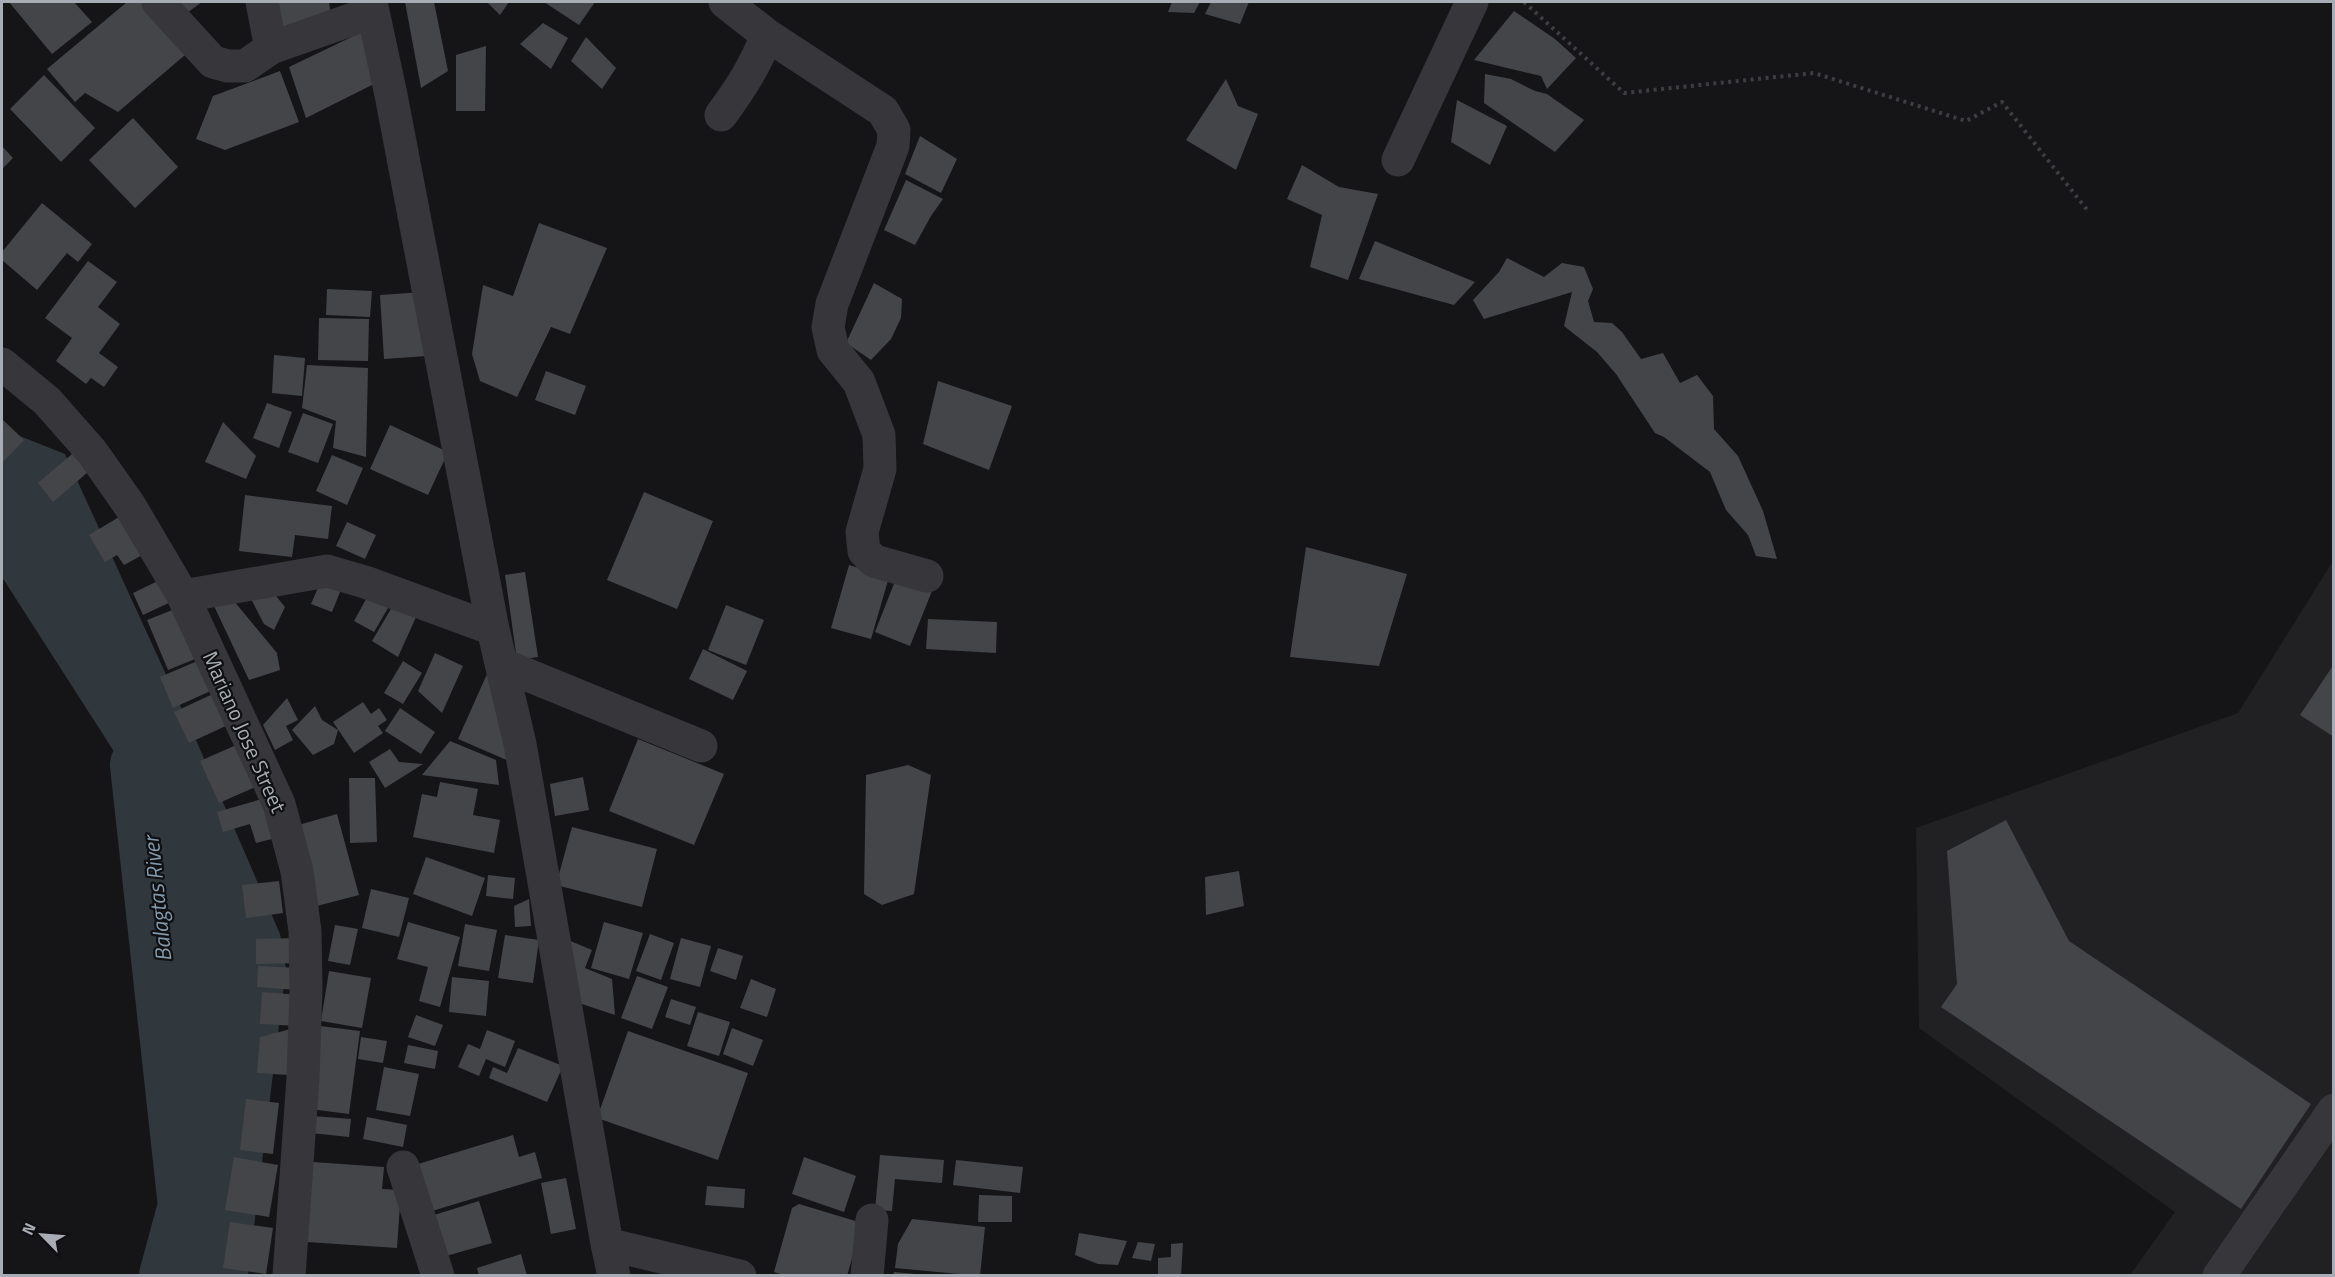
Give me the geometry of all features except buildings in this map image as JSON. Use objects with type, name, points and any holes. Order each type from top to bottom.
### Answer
[{"type":"street","points":[[158,2],[213,62],[228,66],[245,66],[271,48],[372,7],[493,629],[520,744],[614,1275]]},
{"type":"street","points":[[262,2],[271,48]]},
{"type":"street","points":[[725,2],[767,35],[883,111],[894,130],[893,146],[832,304],[828,327],[833,350],[859,382],[879,435],[880,469],[862,532],[864,551],[874,561],[927,576]]},
{"type":"street","points":[[1398,160],[1472,2]]},
{"type":"street","points":[[721,115],[757,63],[767,35]]},
{"type":"street","name":"Mariano Jose Street","points":[[2,364],[47,401],[92,452],[130,506],[183,596],[279,804],[297,871],[305,931],[303,1078],[289,1275]]},
{"type":"street","points":[[183,596],[327,571],[365,582],[493,629]]},
{"type":"street","points":[[501,664],[701,746]]},
{"type":"street","points":[[2219,1275],[2334,1110]]},
{"type":"street","points":[[403,1167],[438,1275]]},
{"type":"street","points":[[867,1275],[872,1220]]},
{"type":"street","points":[[607,1244],[740,1275]]},
{"type":"path","points":[[1524,2],[1624,93],[1814,73],[1966,121],[2002,102],[2088,212]]},
{"type":"shaded area","points":[[2,429],[65,454],[196,740],[280,934],[286,969],[248,1275],[150,1275],[188,964],[122,764],[2,577]]},
{"type":"shaded area","points":[[2333,561],[2333,1275],[2130,1275],[2175,1212],[1919,1028],[1916,828],[2238,713]]},
{"type":"waterway","name":"Balagtas River","points":[[142,765],[190,1206],[171,1276]]}]
